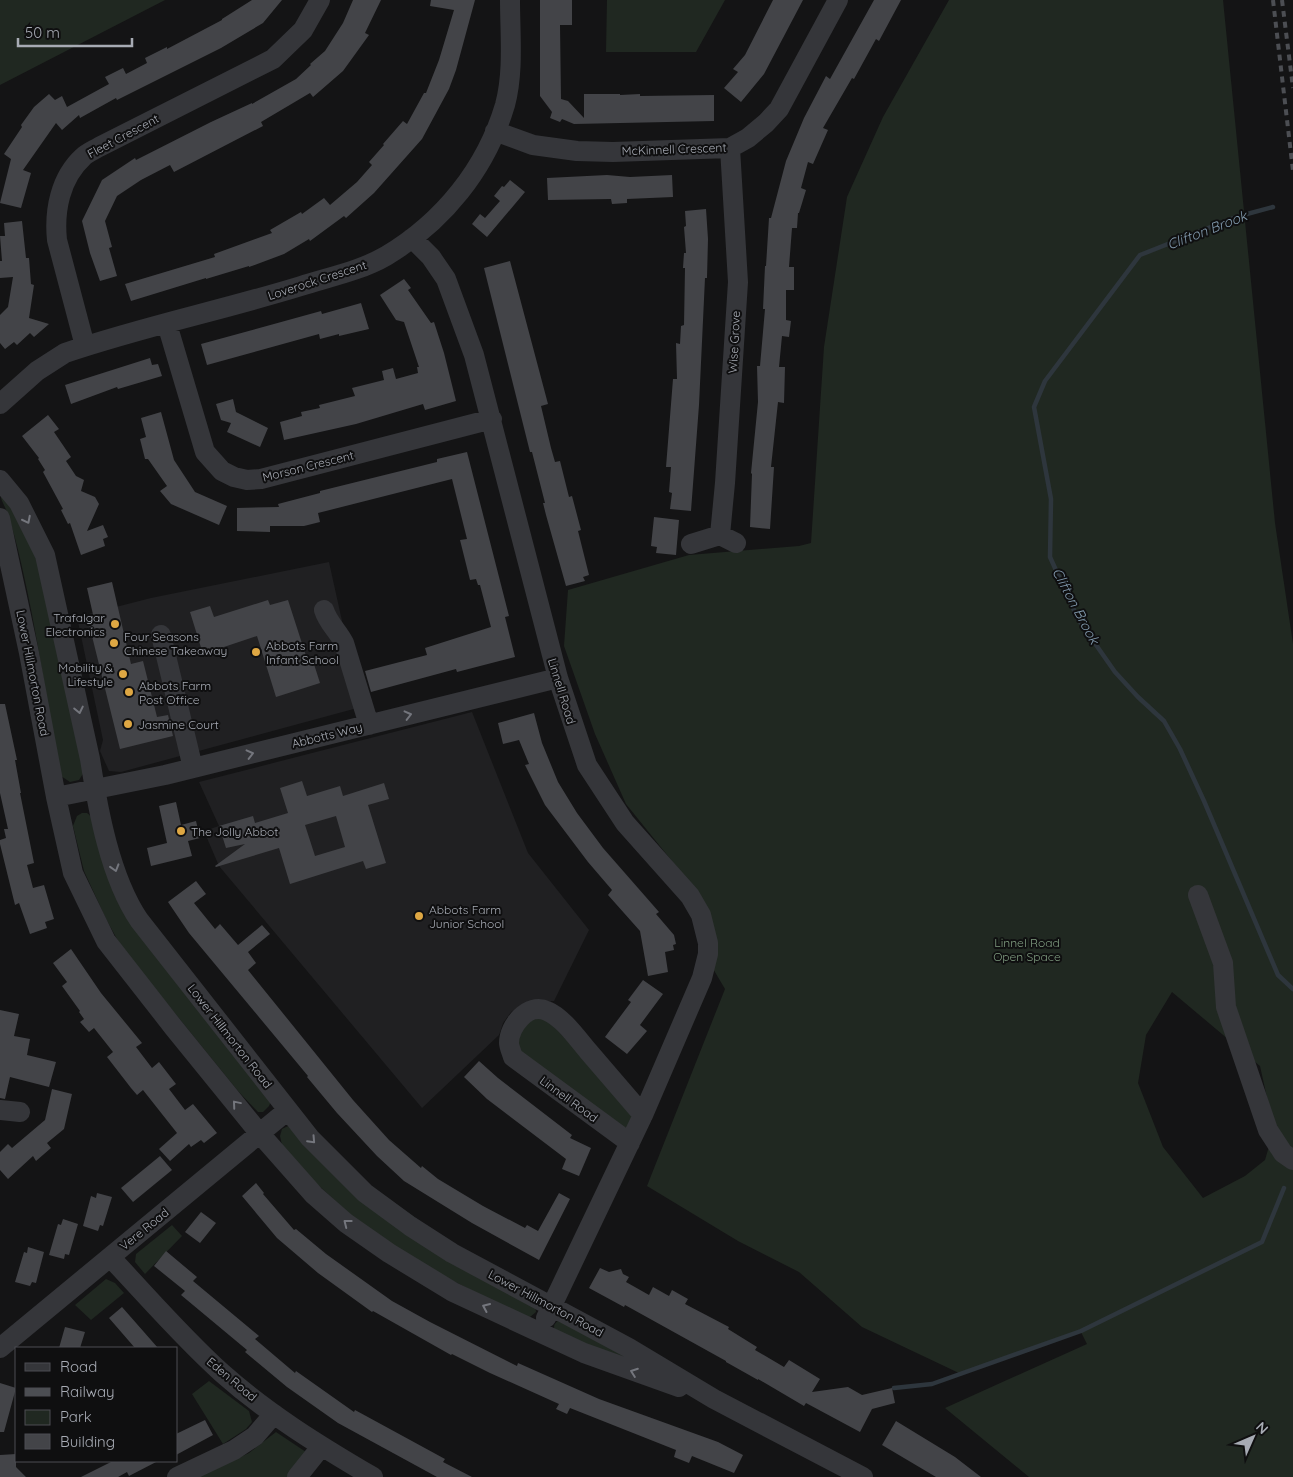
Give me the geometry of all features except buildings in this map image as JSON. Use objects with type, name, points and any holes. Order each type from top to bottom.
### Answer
[{"type":"street","name":"Fleet Crescent","points":[[85,346],[56,240],[55,224],[58,200],[74,168],[83,157],[99,146],[273,59],[303,30],[320,0]]},
{"type":"street","name":"Loverock Crescent","points":[[0,404],[37,370],[65,353],[267,296],[358,268],[385,256],[412,238],[453,202],[483,158],[495,131],[505,104],[510,74],[510,0]]},
{"type":"street","name":"McKinnell Crescent","points":[[495,131],[533,145],[578,151],[613,152],[730,148],[748,138],[766,123],[778,109],[838,0]]},
{"type":"street","name":"Wise Grove","points":[[691,544],[728,540],[725,483],[738,282],[730,148]]},
{"type":"street","name":"Linnell Road","points":[[412,238],[431,257],[446,279],[474,355],[558,678],[587,765],[625,823],[690,896],[701,915],[706,931],[708,954],[702,978],[643,1116],[539,1331]]},
{"type":"street","name":"Morson Crescent","points":[[167,324],[206,452],[222,471],[234,477],[247,480],[261,479],[492,419]]},
{"type":"street","name":"Lower Hillmorton Road","points":[[0,480],[19,503],[45,555],[95,789],[119,884],[128,903],[144,928],[310,1138],[365,1193],[410,1226],[452,1253],[630,1348],[714,1400],[863,1477]]},
{"type":"street","name":"Lower Hillmorton Road","points":[[0,518],[73,873],[106,941],[174,1028],[260,1134],[314,1195],[346,1223],[389,1253],[453,1292],[584,1353],[714,1400]]},
{"type":"street","points":[[324,610],[326,618],[344,643],[369,725]]},
{"type":"street","points":[[161,635],[198,767]]},
{"type":"street","name":"Abbotts Way","points":[[56,797],[198,767],[558,678]]},
{"type":"street","points":[[1198,895],[1223,963],[1226,1008],[1268,1130],[1283,1153],[1293,1160]]},
{"type":"street","name":"Linnell Road","points":[[630,1143],[513,1057],[508,1044],[515,1023],[526,1012],[545,1010],[554,1015],[574,1034],[643,1116]]},
{"type":"street","points":[[0,1110],[20,1112]]},
{"type":"street","name":"Vere Road","points":[[0,1348],[288,1110]]},
{"type":"street","name":"Eden Road","points":[[110,1257],[181,1344],[321,1447],[373,1477]]},
{"type":"street","points":[[177,1477],[241,1445],[254,1436],[274,1414]]},
{"type":"street","points":[[296,1477],[321,1447]]},
{"type":"shaded area","name":"Abbots Farm Infant School","points":[[329,562],[361,707],[121,772],[109,771],[100,751],[103,740],[77,617],[151,598]]},
{"type":"shaded area","name":"Abbots Farm Junior School","points":[[472,712],[528,853],[589,930],[554,1001],[536,1001],[523,1004],[511,1012],[503,1023],[499,1035],[422,1108],[219,866],[204,831],[219,826],[199,782]]},
{"type":"green space","points":[[0,0],[165,0],[0,85]]},
{"type":"green space","points":[[607,0],[725,0],[696,52],[606,52]]},
{"type":"green space","name":"Linnel Road Open Space","points":[[949,0],[1223,0],[1275,523],[1293,644],[1293,1477],[1029,1477],[945,1408],[1087,1344],[1081,1332],[961,1374],[862,1327],[799,1272],[738,1241],[647,1186],[725,989],[712,967],[676,866],[626,804],[595,734],[564,646],[568,590],[689,555],[799,546],[811,543],[824,347],[847,197],[883,117]],"holes":[[[1172,992],[1260,1066],[1274,1129],[1265,1160],[1245,1176],[1203,1198],[1163,1147],[1138,1083],[1146,1035]]]},
{"type":"green space","points":[[0,491],[24,527],[41,571],[84,772],[79,780],[70,782],[61,776],[28,593],[15,539]]},
{"type":"green space","points":[[87,813],[93,818],[104,862],[272,1099],[269,1106],[263,1112],[258,1112],[238,1091],[122,948],[106,919],[84,871],[73,826],[77,816]]},
{"type":"green space","points":[[544,1016],[633,1111],[633,1120],[627,1127],[621,1128],[518,1054],[520,1025]]},
{"type":"green space","points":[[288,1126],[535,1304],[536,1312],[530,1317],[520,1315],[420,1264],[365,1228],[305,1173],[282,1145],[280,1136],[282,1129]]},
{"type":"green space","points":[[172,1225],[182,1236],[145,1274],[135,1262],[136,1254]]},
{"type":"green space","points":[[106,1279],[115,1283],[124,1293],[91,1320],[75,1305]]},
{"type":"green space","points":[[560,1319],[659,1372],[555,1332],[554,1325]]},
{"type":"green space","points":[[209,1381],[249,1411],[252,1422],[246,1429],[223,1444],[192,1394]]},
{"type":"green space","points":[[276,1432],[306,1452],[288,1477],[198,1477],[249,1453]]},
{"type":"waterway","name":"Clifton Brook","points":[[1273,207],[1236,217],[1140,255],[1045,381],[1034,407],[1051,499],[1050,557],[1078,619],[1115,672],[1164,721],[1180,749],[1278,975],[1293,989]]},
{"type":"waterway","points":[[894,1388],[932,1384],[1081,1331],[1262,1242],[1284,1188]]},
{"type":"railway","points":[[1273,0],[1293,171]]},
{"type":"railway","points":[[1282,0],[1293,88]]},
{"type":"place","name":"Trafalgar Electronics","points":[[115,624]]},
{"type":"place","name":"Four Seasons Chinese Takeaway","points":[[114,643]]},
{"type":"place","name":"Abbots Farm Infant School","points":[[256,652]]},
{"type":"place","name":"Mobility & Lifestyle","points":[[123,674]]},
{"type":"place","name":"Abbots Farm Post Office","points":[[129,692]]},
{"type":"place","name":"Jasmine Court","points":[[128,724]]},
{"type":"place","name":"The Jolly Abbot","points":[[181,831]]},
{"type":"place","name":"Abbots Farm Junior School","points":[[419,916]]}]
